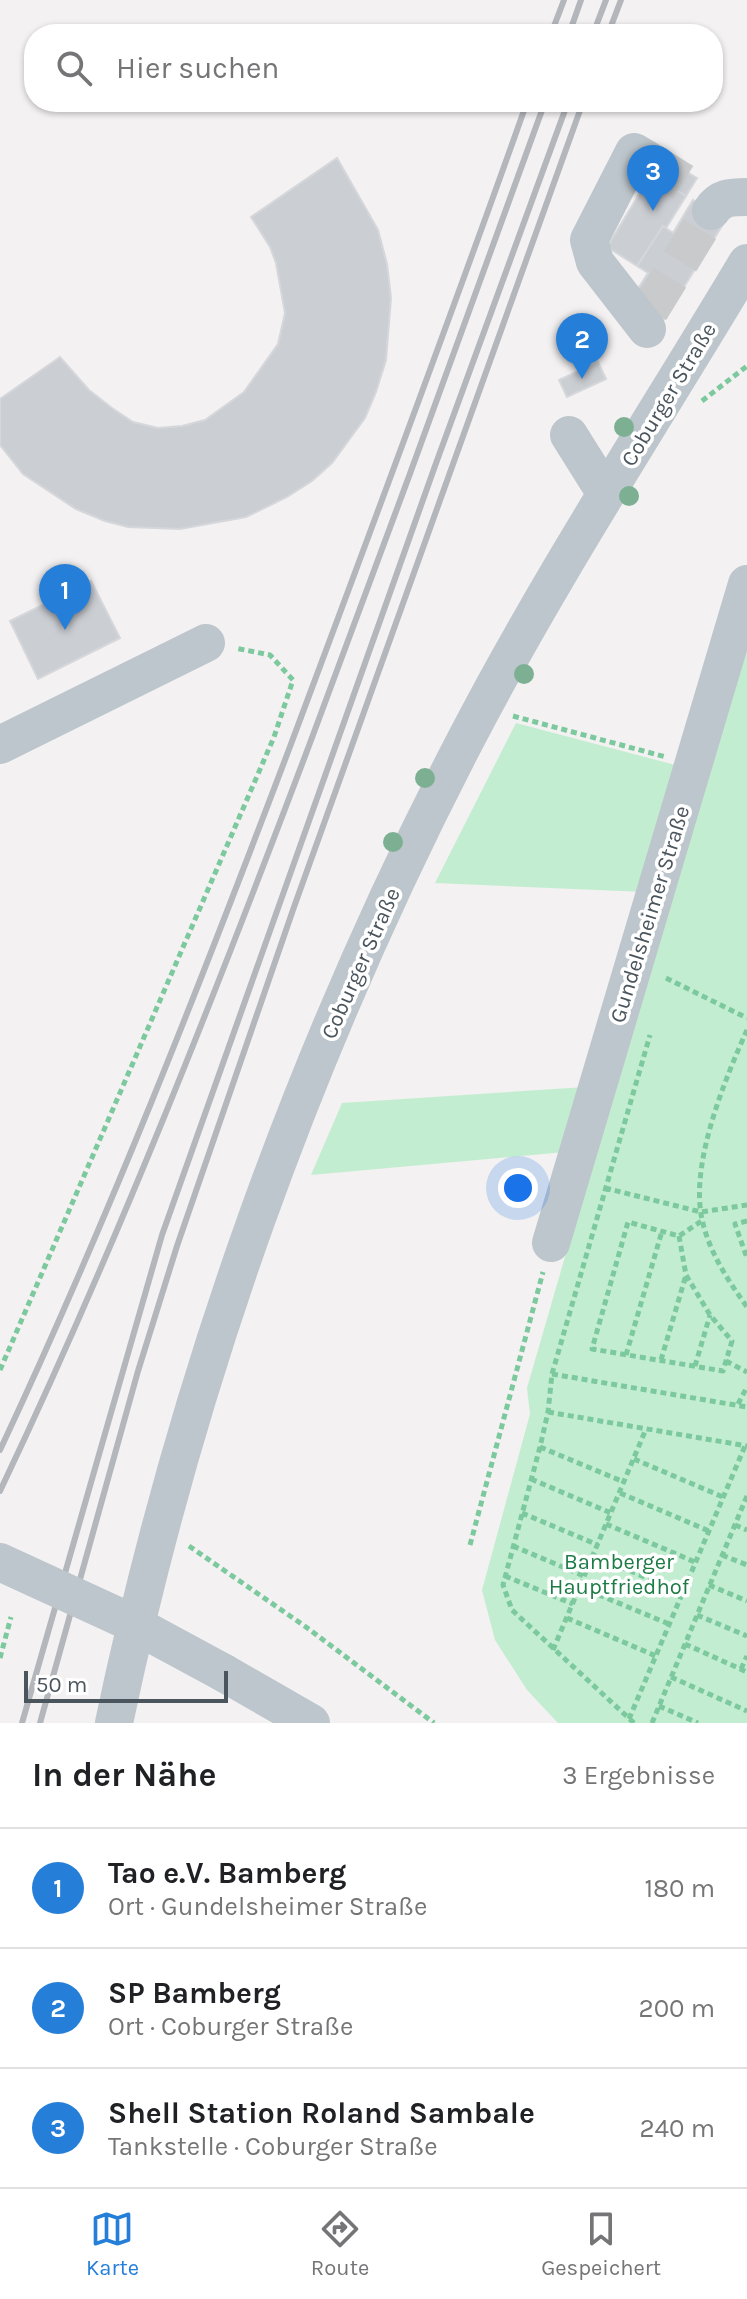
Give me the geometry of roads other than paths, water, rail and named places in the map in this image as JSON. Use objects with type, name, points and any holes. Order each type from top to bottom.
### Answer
[{"type":"street","points":[[651,162],[634,152],[589,240],[595,262],[648,319],[687,392]]},
{"type":"street","name":"Coburger Straße","points":[[114,1723],[181,1454],[218,1333],[335,1015],[381,910],[465,741],[529,623],[606,494],[687,392],[747,263]]},
{"type":"street","points":[[569,435],[606,494]]},
{"type":"street","name":"Gundelsheimer Straße","points":[[551,1243],[747,584]]},
{"type":"street","points":[[0,745],[206,643]]},
{"type":"street","points":[[0,1562],[126,1620],[311,1723]]},
{"type":"tunnel","points":[[651,162],[691,187]]},
{"type":"tunnel","points":[[650,310],[711,211]]},
{"type":"railway","points":[[555,24],[564,0]]},
{"type":"railway","points":[[573,24],[581,0]]},
{"type":"railway","points":[[597,24],[606,0]]},
{"type":"railway","points":[[612,24],[621,0]]},
{"type":"railway","points":[[0,1450],[116,1188],[223,922],[381,504],[523,112]]},
{"type":"railway","points":[[0,1491],[124,1214],[238,932],[370,583],[541,112]]},
{"type":"railway","points":[[22,1723],[162,1235],[564,112]]},
{"type":"railway","points":[[40,1723],[138,1371],[177,1246],[294,907],[579,112]]},
{"type":"place","name":"Shell Station Roland Sambale","points":[[653,211]]},
{"type":"place","name":"SP Bamberg","points":[[582,379]]},
{"type":"place","name":"Tao e.V. Bamberg","points":[[65,630]]},
{"type":"park label","name":"Bamberger Hauptfriedhof","points":[[619,1574]]}]
